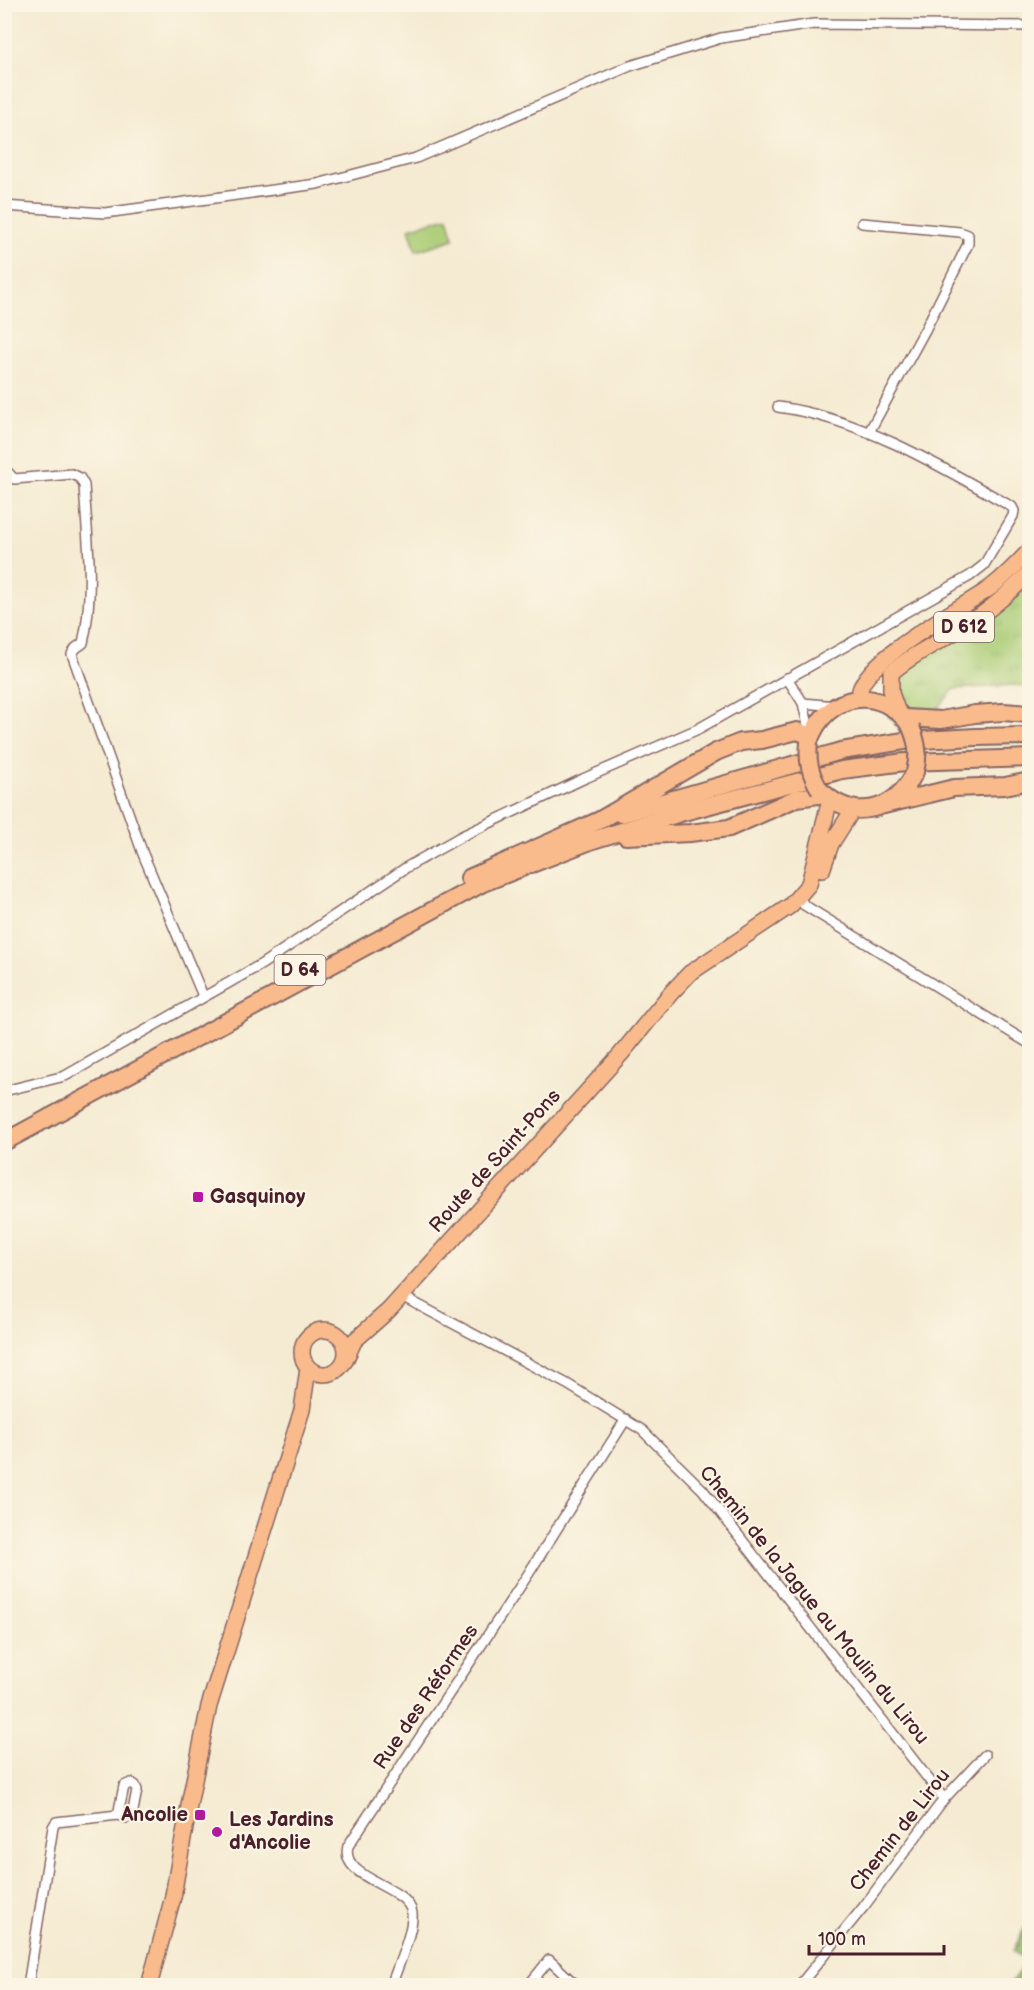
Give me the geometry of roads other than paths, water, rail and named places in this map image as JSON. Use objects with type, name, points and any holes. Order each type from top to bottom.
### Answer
[{"type":"highway","points":[[876,807],[897,798],[908,786],[915,772],[918,750],[905,719],[886,703],[873,699],[860,699],[836,706],[823,716],[811,735],[809,767],[825,794],[842,806],[855,809],[876,807],[954,788],[1005,786],[1029,782]]},
{"type":"highway","points":[[905,719],[941,720],[1003,712],[1029,714]]},
{"type":"highway","name":"D 64","points":[[4,1130],[478,873],[600,820],[716,752],[741,742],[762,740],[797,731],[811,735]]},
{"type":"highway","points":[[600,820],[841,751],[904,741],[1029,736]]},
{"type":"highway","points":[[593,840],[680,813],[842,770],[905,762],[1029,758]]},
{"type":"highway","name":"D 64","points":[[4,1142],[483,883],[593,840],[729,828],[797,798],[825,794]]},
{"type":"main road","name":"D 612","points":[[860,699],[859,693],[864,680],[884,657],[991,587],[1029,550]]},
{"type":"main road","name":"D 612","points":[[905,719],[891,693],[891,673],[903,662],[959,630],[989,609],[1029,572]]},
{"type":"main road","name":"Route de Saint-Pons","points":[[801,901],[808,884],[825,794]]},
{"type":"main road","name":"Route de Saint-Pons","points":[[345,1361],[354,1341],[389,1310],[621,1054],[690,973],[801,901],[813,890],[831,844],[852,811],[876,807]]},
{"type":"main road","name":"Route de Saint-Pons","points":[[335,1333],[352,1329],[401,1295]]},
{"type":"main road","points":[[149,1986],[172,1901],[209,1706],[302,1410],[308,1368],[302,1354],[302,1346],[307,1337],[321,1330],[335,1333],[345,1345],[345,1361],[338,1370],[328,1374],[317,1374],[308,1368]]},
{"type":"main road","points":[[302,1410],[328,1374]]},
{"type":"street","points":[[4,206],[105,213],[317,184],[416,158],[630,66],[721,38],[814,24],[1029,26]]},
{"type":"street","points":[[862,223],[960,232],[968,235],[968,244],[925,330],[869,432]]},
{"type":"street","points":[[4,1091],[65,1076],[262,964],[407,867],[462,836],[583,778],[698,729],[970,576],[984,565],[1013,516],[1014,511],[1008,505],[869,432],[824,417],[778,407]]},
{"type":"street","points":[[4,468],[14,479],[72,474],[80,478],[84,485],[88,538],[88,619],[83,643],[72,654],[143,854],[203,996]]},
{"type":"street","points":[[788,678],[803,703],[811,735]]},
{"type":"street","points":[[803,703],[836,706]]},
{"type":"street","points":[[801,901],[1029,1044]]},
{"type":"street","name":"Chemin de la Jague au Moulin du Lirou","points":[[401,1295],[567,1384],[642,1430],[703,1490],[944,1798]]},
{"type":"street","name":"Rue des Réformes","points":[[391,1986],[411,1925],[411,1908],[406,1900],[373,1881],[350,1863],[347,1856],[348,1846],[527,1576],[626,1419]]},
{"type":"street","name":"Chemin de Lirou","points":[[799,1986],[858,1914],[944,1798],[986,1755]]},
{"type":"street","points":[[28,1986],[53,1827],[56,1822],[118,1815]]},
{"type":"street","points":[[528,1986],[549,1960],[577,1986]]},
{"type":"place","name":"Gasquinoy","points":[[198,1197]]},
{"type":"place","name":"Ancolie","points":[[200,1815]]},
{"type":"place","name":"Les Jardins d'Ancolie","points":[[217,1832]]}]
